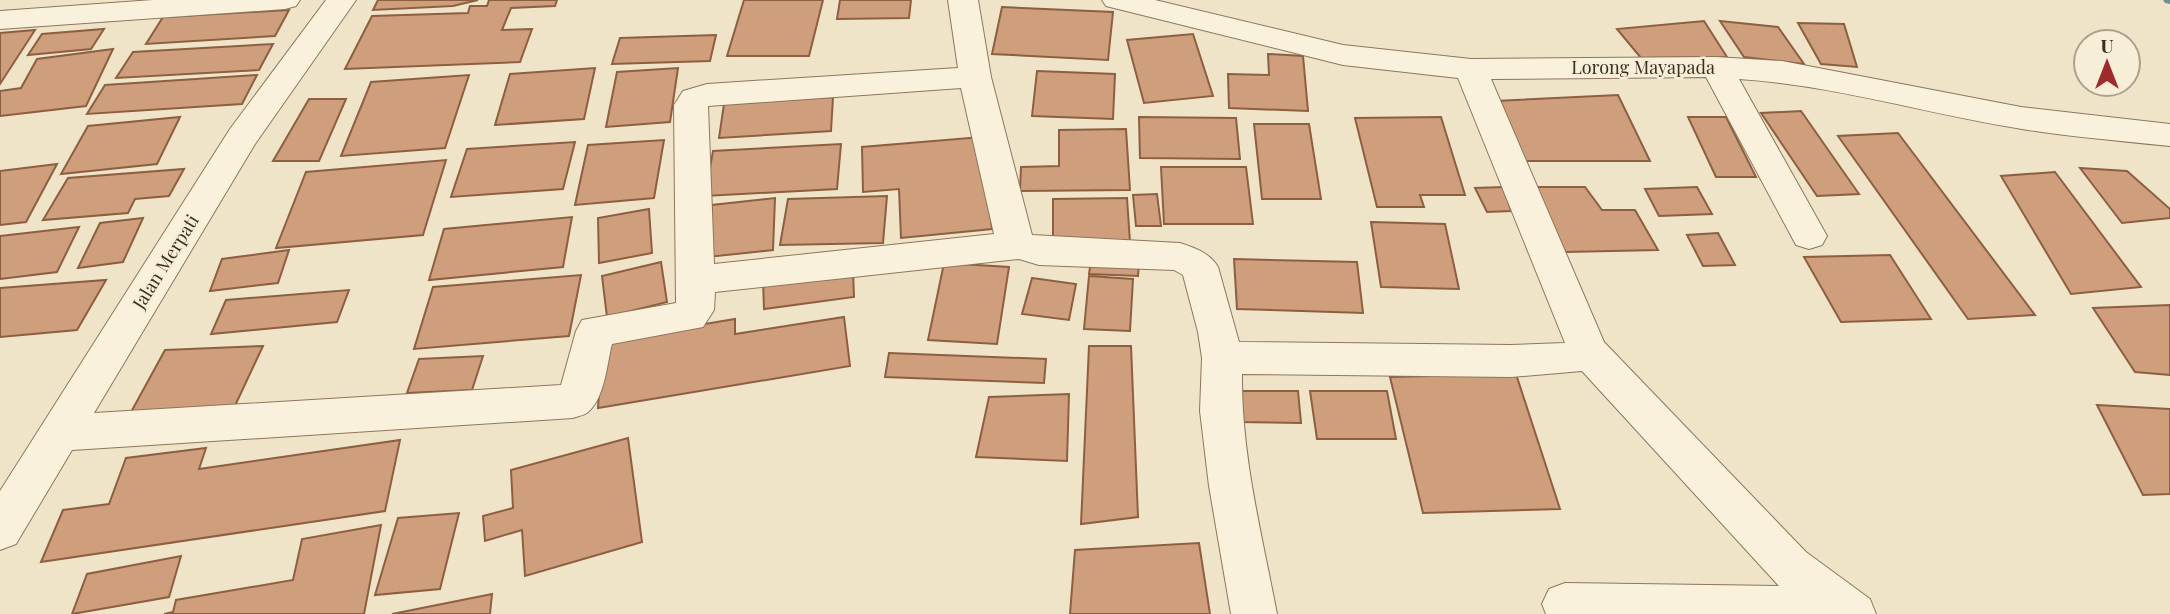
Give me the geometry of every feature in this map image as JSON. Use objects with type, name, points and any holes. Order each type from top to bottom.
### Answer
[{"type":"street","points":[[0,20],[285,0]]},
{"type":"street","name":"Jalan Merpati","points":[[0,530],[242,136],[341,0]]},
{"type":"street","points":[[962,0],[975,77],[1012,235],[1020,245]]},
{"type":"street","name":"Lorong Mayapada","points":[[1117,0],[1343,55],[1471,69],[1716,67],[1782,71],[2021,118],[2170,135]]},
{"type":"street","points":[[1716,67],[1809,236]]},
{"type":"street","points":[[1471,69],[1576,326],[1590,354],[1790,567],[1848,611]]},
{"type":"street","points":[[58,433],[572,401],[579,394],[596,331],[690,316],[695,310],[691,105],[695,99],[707,95],[975,77]]},
{"type":"street","points":[[696,279],[1020,245],[1039,251],[1168,256],[1192,262],[1199,267],[1203,278],[1222,358],[1221,411],[1231,486],[1254,614]]},
{"type":"street","points":[[1222,358],[1511,361],[1573,358],[1590,354]]},
{"type":"street","points":[[1565,604],[1848,611]]},
{"type":"building","points":[[378,0],[478,0],[453,6],[373,10]]},
{"type":"building","points":[[489,0],[557,0],[555,6],[511,8],[502,30],[532,29],[520,62],[345,69],[372,16],[468,13],[470,6],[487,6]]},
{"type":"building","points":[[744,0],[823,0],[809,56],[727,56]]},
{"type":"building","points":[[840,0],[911,0],[909,18],[837,19]]},
{"type":"building","points":[[1002,7],[1113,12],[1108,60],[992,54]]},
{"type":"building","points":[[289,10],[275,36],[146,44],[163,17]]},
{"type":"building","points":[[1704,21],[1727,57],[1641,58],[1617,29]]},
{"type":"building","points":[[1720,21],[1778,27],[1804,64],[1744,57]]},
{"type":"building","points":[[1798,23],[1844,24],[1857,67],[1821,64]]},
{"type":"building","points":[[104,29],[91,49],[28,55],[42,34]]},
{"type":"building","points":[[35,30],[0,84],[0,33]]},
{"type":"building","points":[[1193,34],[1213,96],[1144,103],[1127,40]]},
{"type":"building","points":[[716,35],[710,61],[612,64],[620,38]]},
{"type":"building","points":[[273,44],[259,70],[116,78],[133,52]]},
{"type":"building","points":[[113,49],[86,106],[0,116],[0,91],[21,88],[37,59]]},
{"type":"building","points":[[1268,54],[1303,56],[1308,111],[1229,108],[1228,74],[1269,75]]},
{"type":"building","points":[[595,68],[584,119],[495,125],[510,74]]},
{"type":"building","points":[[678,68],[670,122],[606,127],[617,72]]},
{"type":"building","points":[[1037,71],[1115,74],[1113,119],[1032,116]]},
{"type":"building","points":[[257,75],[242,104],[87,114],[105,85]]},
{"type":"building","points":[[469,75],[445,148],[341,156],[371,82]]},
{"type":"building","points":[[1618,95],[1650,161],[1522,161],[1496,101]]},
{"type":"building","points":[[833,97],[831,131],[719,138],[724,104]]},
{"type":"building","points":[[309,99],[346,99],[319,161],[273,161]]},
{"type":"building","points":[[1801,111],[1859,194],[1817,196],[1761,113]]},
{"type":"building","points":[[180,117],[157,164],[61,174],[88,126]]},
{"type":"building","points":[[1139,117],[1236,118],[1240,159],[1140,158]]},
{"type":"building","points":[[1441,117],[1465,195],[1420,195],[1424,207],[1377,207],[1355,118]]},
{"type":"building","points":[[1688,117],[1726,117],[1756,177],[1716,177]]},
{"type":"building","points":[[1254,124],[1309,124],[1321,199],[1262,199]]},
{"type":"building","points":[[1126,129],[1130,190],[1020,191],[1021,167],[1059,166],[1059,130]]},
{"type":"building","points":[[1898,133],[2035,315],[1968,319],[1838,136]]},
{"type":"building","points":[[981,137],[992,229],[901,238],[899,189],[863,192],[862,147]]},
{"type":"building","points":[[664,140],[654,198],[575,205],[588,145]]},
{"type":"building","points":[[575,142],[563,189],[451,197],[467,149]]},
{"type":"building","points":[[841,144],[837,189],[705,196],[713,151]]},
{"type":"building","points":[[446,160],[423,235],[276,248],[306,172]]},
{"type":"building","points":[[57,164],[26,222],[0,225],[0,171]]},
{"type":"building","points":[[1161,167],[1246,167],[1253,224],[1164,224]]},
{"type":"building","points":[[2080,168],[2127,171],[2170,209],[2170,218],[2122,223]]},
{"type":"building","points":[[184,169],[169,196],[135,199],[128,213],[43,220],[68,178]]},
{"type":"building","points":[[2055,172],[2141,287],[2071,294],[2001,176]]},
{"type":"building","points":[[1504,187],[1511,211],[1487,212],[1475,188]]},
{"type":"building","points":[[1535,187],[1585,187],[1602,210],[1635,210],[1658,250],[1565,252]]},
{"type":"building","points":[[1697,187],[1712,214],[1659,216],[1645,189]]},
{"type":"building","points":[[1157,194],[1161,226],[1136,226],[1133,195]]},
{"type":"building","points":[[887,196],[883,243],[780,245],[788,199]]},
{"type":"building","points":[[775,198],[773,250],[708,257],[712,205]]},
{"type":"building","points":[[1127,198],[1130,242],[1053,243],[1053,199]]},
{"type":"building","points":[[649,209],[652,253],[599,263],[598,218]]},
{"type":"building","points":[[572,217],[563,267],[429,280],[444,229]]},
{"type":"building","points":[[143,218],[123,262],[78,268],[100,223]]},
{"type":"building","points":[[1371,222],[1445,224],[1459,289],[1381,287]]},
{"type":"building","points":[[79,227],[57,272],[0,279],[0,236]]},
{"type":"building","points":[[1718,233],[1735,265],[1703,266],[1687,235]]},
{"type":"building","points":[[289,250],[278,283],[210,291],[222,259]]},
{"type":"building","points":[[1890,255],[1931,319],[1841,322],[1804,257]]},
{"type":"building","points":[[1234,259],[1357,262],[1363,313],[1237,309]]},
{"type":"building","points":[[1091,260],[1139,264],[1138,276],[1089,274]]},
{"type":"building","points":[[661,262],[667,302],[607,317],[602,276]]},
{"type":"building","points":[[944,263],[1009,267],[997,344],[928,340]]},
{"type":"building","points":[[853,270],[854,297],[764,309],[763,281]]},
{"type":"building","points":[[581,275],[569,336],[414,349],[433,287]]},
{"type":"building","points":[[1089,276],[1133,279],[1130,331],[1084,329]]},
{"type":"building","points":[[1032,278],[1076,284],[1069,320],[1022,314]]},
{"type":"building","points":[[106,280],[77,330],[0,337],[0,288]]},
{"type":"building","points":[[349,290],[337,322],[211,334],[226,300]]},
{"type":"building","points":[[2170,305],[2170,375],[2135,372],[2093,308]]},
{"type":"building","points":[[844,317],[850,366],[598,408],[602,341],[735,319],[735,334]]},
{"type":"building","points":[[263,346],[233,410],[130,414],[165,350]]},
{"type":"building","points":[[1089,346],[1131,346],[1138,517],[1081,524]]},
{"type":"building","points":[[889,353],[1046,359],[1044,383],[885,377]]},
{"type":"building","points":[[483,356],[472,390],[407,393],[419,359]]},
{"type":"building","points":[[1516,374],[1560,509],[1423,513],[1390,377]]},
{"type":"building","points":[[1233,391],[1298,391],[1301,423],[1235,422]]},
{"type":"building","points":[[1310,391],[1387,391],[1396,439],[1317,439]]},
{"type":"building","points":[[1069,394],[1067,461],[976,457],[989,397]]},
{"type":"building","points":[[2097,405],[2170,409],[2170,494],[2143,495]]},
{"type":"building","points":[[628,438],[642,542],[525,576],[522,530],[485,541],[483,516],[513,508],[511,470]]},
{"type":"building","points":[[400,440],[385,511],[41,562],[63,510],[109,504],[126,458],[206,448],[199,469]]},
{"type":"building","points":[[459,513],[440,589],[375,595],[398,518]]},
{"type":"building","points":[[381,525],[364,614],[164,614],[173,612],[176,600],[293,580],[302,539]]},
{"type":"building","points":[[1199,543],[1210,614],[1070,614],[1075,550]]},
{"type":"building","points":[[181,556],[169,597],[72,614],[87,574]]},
{"type":"building","points":[[492,594],[490,614],[392,614]]}]
